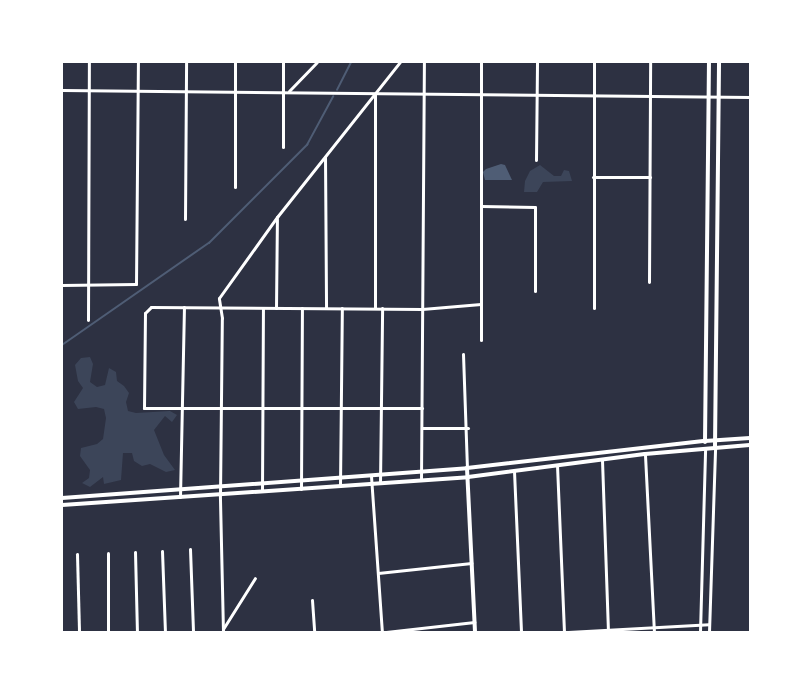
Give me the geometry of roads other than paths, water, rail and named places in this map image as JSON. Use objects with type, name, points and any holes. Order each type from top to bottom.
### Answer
[{"type":"street","points":[[88,320],[89,62]]},
{"type":"street","points":[[62,285],[136,284],[138,62]]},
{"type":"street","points":[[185,219],[186,62]]},
{"type":"street","points":[[235,62],[235,187]]},
{"type":"street","points":[[283,62],[283,147]]},
{"type":"street","points":[[289,91],[317,62]]},
{"type":"street","points":[[223,631],[220,495],[222,318],[219,298],[277,217],[400,62]]},
{"type":"street","points":[[421,480],[424,62]]},
{"type":"street","points":[[481,62],[481,340]]},
{"type":"street","points":[[536,160],[537,62]]},
{"type":"street","points":[[594,62],[594,308]]},
{"type":"street","points":[[649,282],[650,62]]},
{"type":"street","points":[[700,633],[705,448],[709,62]]},
{"type":"street","points":[[709,633],[715,447],[719,62]]},
{"type":"street","points":[[62,90],[185,92],[283,90],[424,95],[750,97]]},
{"type":"street","points":[[375,94],[375,308]]},
{"type":"street","points":[[326,157],[326,308]]},
{"type":"street","points":[[593,177],[650,177]]},
{"type":"street","points":[[481,206],[535,207],[536,291]]},
{"type":"street","points":[[276,308],[277,217]]},
{"type":"street","points":[[707,225],[717,225]]},
{"type":"street","points":[[422,408],[144,408],[145,314],[152,307],[422,309],[481,304]]},
{"type":"street","points":[[180,497],[184,307]]},
{"type":"street","points":[[262,492],[263,308]]},
{"type":"street","points":[[301,489],[302,308]]},
{"type":"street","points":[[340,486],[342,308]]},
{"type":"street","points":[[380,483],[382,308]]},
{"type":"street","points":[[463,354],[468,428],[467,468],[475,633]]},
{"type":"street","points":[[422,428],[468,428]]},
{"type":"street","points":[[62,498],[467,468],[750,438]]},
{"type":"street","points":[[62,505],[468,477],[645,454],[750,445]]},
{"type":"street","points":[[645,454],[654,630]]},
{"type":"street","points":[[602,460],[608,632]]},
{"type":"street","points":[[557,465],[564,633]]},
{"type":"street","points":[[514,471],[521,633]]},
{"type":"street","points":[[371,476],[384,633],[474,622]]},
{"type":"street","points":[[190,549],[193,633]]},
{"type":"street","points":[[162,551],[165,633]]},
{"type":"street","points":[[135,552],[137,633]]},
{"type":"street","points":[[108,553],[108,633]]},
{"type":"street","points":[[77,554],[79,633]]},
{"type":"street","points":[[378,573],[471,563]]},
{"type":"street","points":[[223,631],[255,578]]},
{"type":"street","points":[[312,600],[314,633]]},
{"type":"street","points":[[568,633],[654,630],[709,624]]},
{"type":"waterway","points":[[337,90],[351,62]]},
{"type":"waterway","points":[[62,345],[209,243],[307,145],[333,97]]}]
